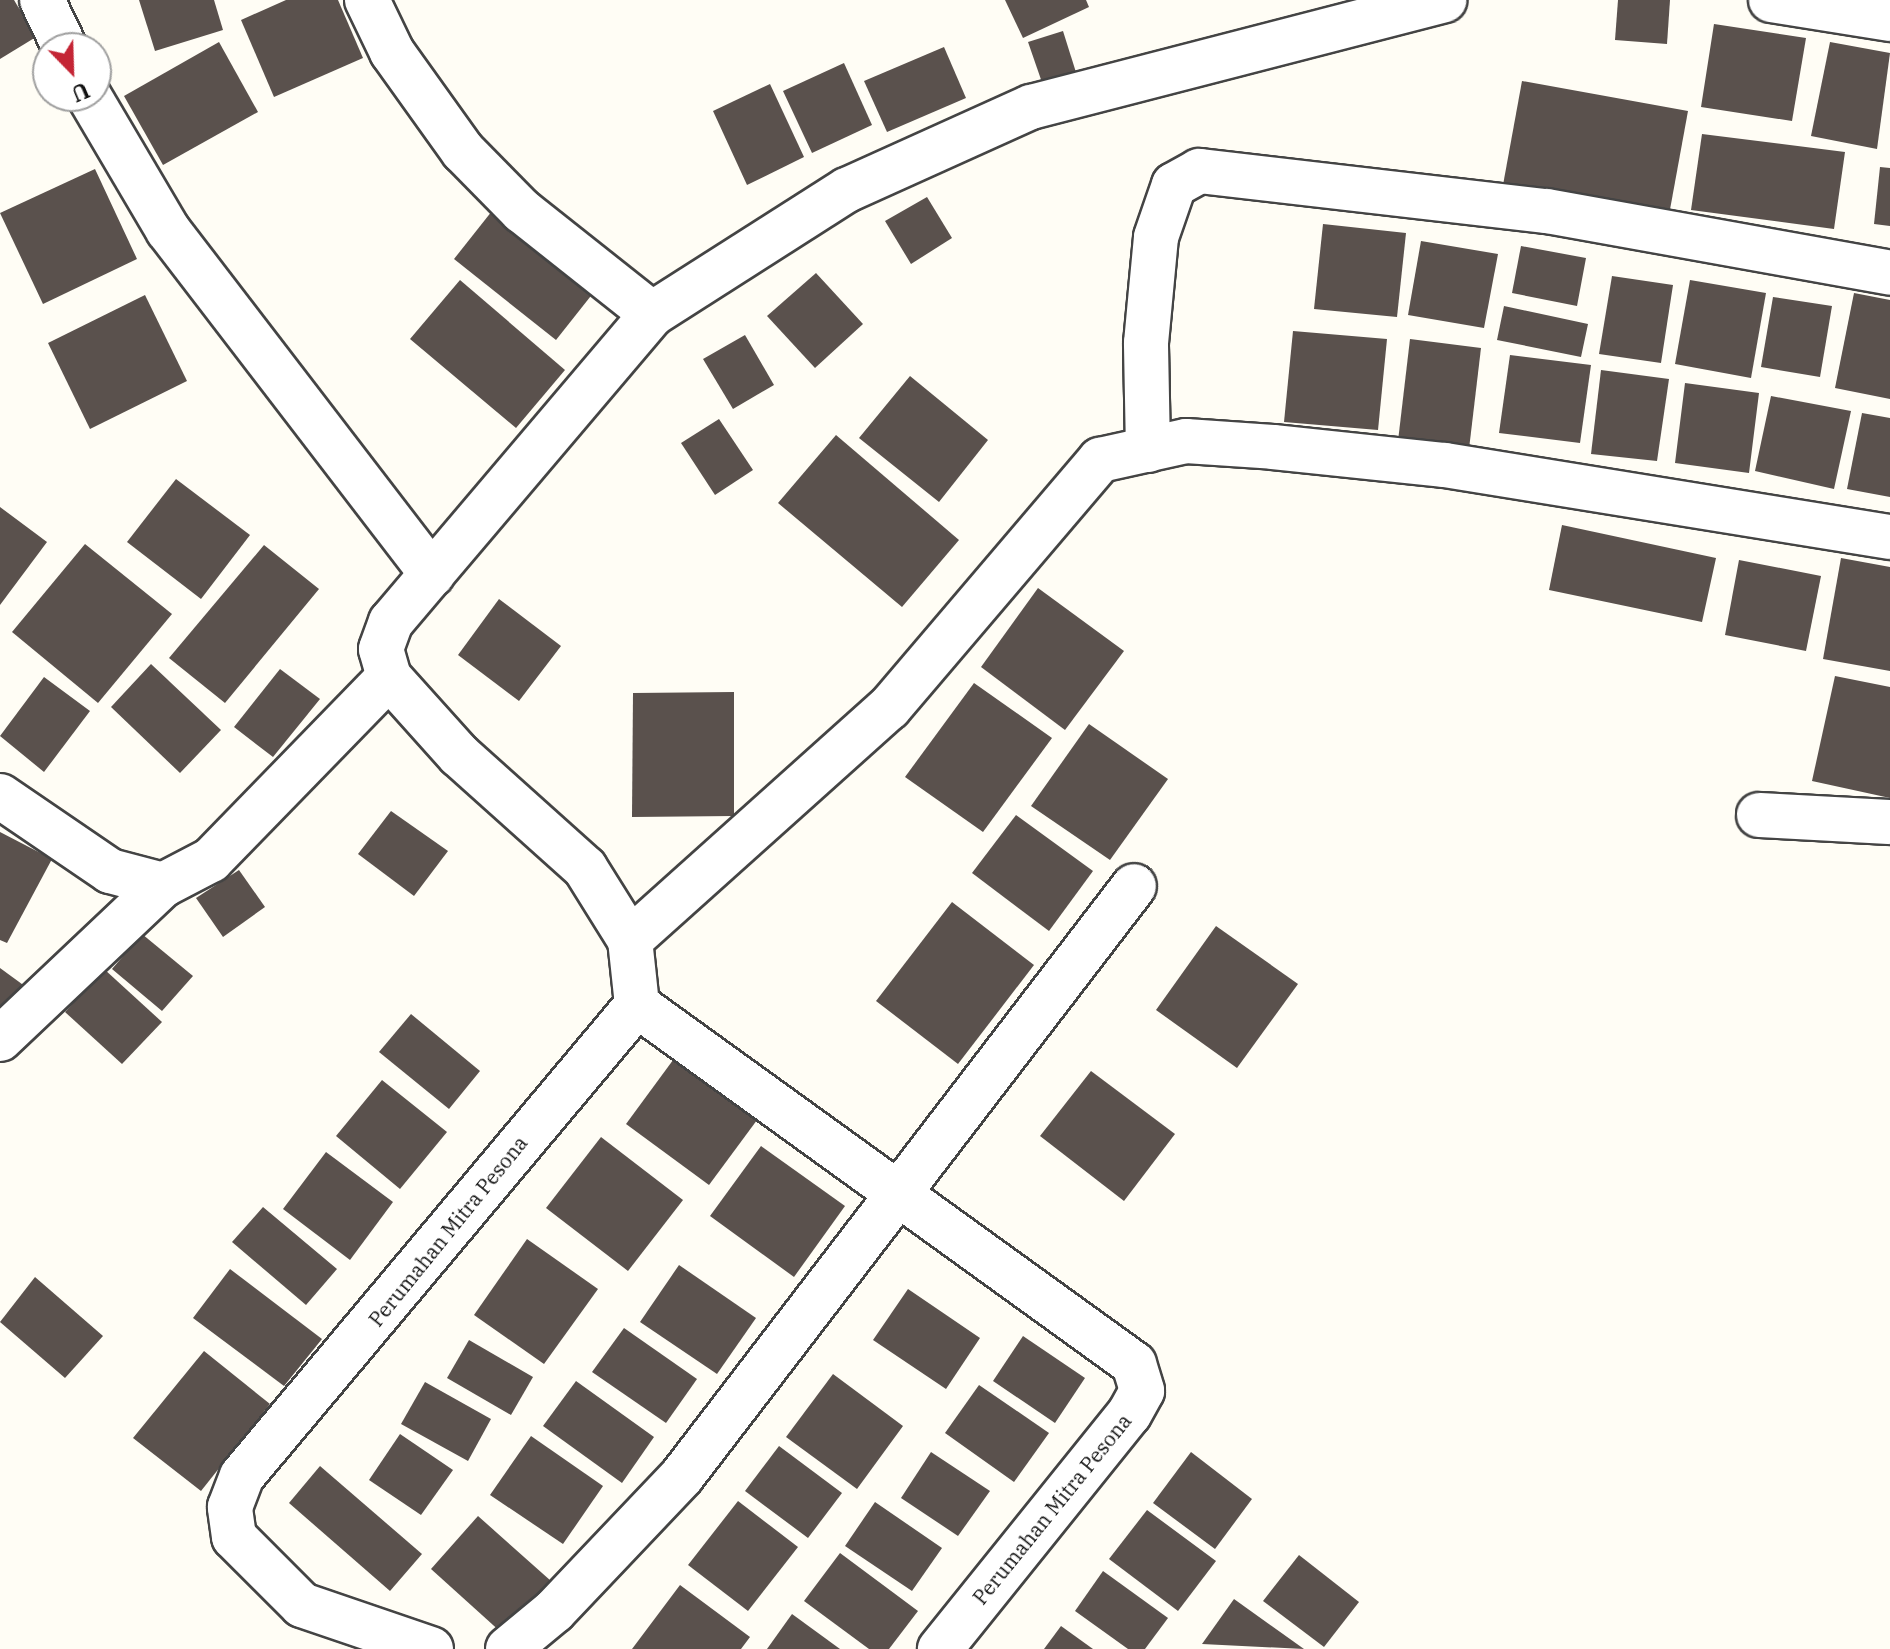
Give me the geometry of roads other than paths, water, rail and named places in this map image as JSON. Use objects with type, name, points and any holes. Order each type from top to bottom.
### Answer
[{"type":"street","points":[[42,0],[57,32]]},
{"type":"street","points":[[367,0],[392,52],[463,151],[545,231],[652,314]]},
{"type":"street","points":[[637,1005],[630,940],[585,868],[459,755],[389,677],[381,649],[391,622],[652,314],[847,190],[1031,107],[1444,0]]},
{"type":"street","points":[[1771,0],[1890,19]]},
{"type":"street","points":[[98,112],[168,230],[432,574]]},
{"type":"street","points":[[1148,450],[1146,343],[1156,237],[1174,185],[1199,171],[1547,211],[1890,273]]},
{"type":"street","points":[[630,940],[889,708],[1100,460],[1186,441],[1445,465],[1890,537]]},
{"type":"street","points":[[0,1039],[163,885],[211,860],[389,677]]},
{"type":"street","points":[[0,796],[110,871],[163,885]]},
{"type":"street","points":[[1759,815],[1890,822]]},
{"type":"street","points":[[508,1649],[554,1611],[682,1476],[1134,886]]},
{"type":"street","name":"Perumahan Mitra Pesona","points":[[431,1649],[302,1605],[234,1537],[230,1507],[242,1476],[637,1005],[1134,1364],[1142,1391],[940,1649]]}]
